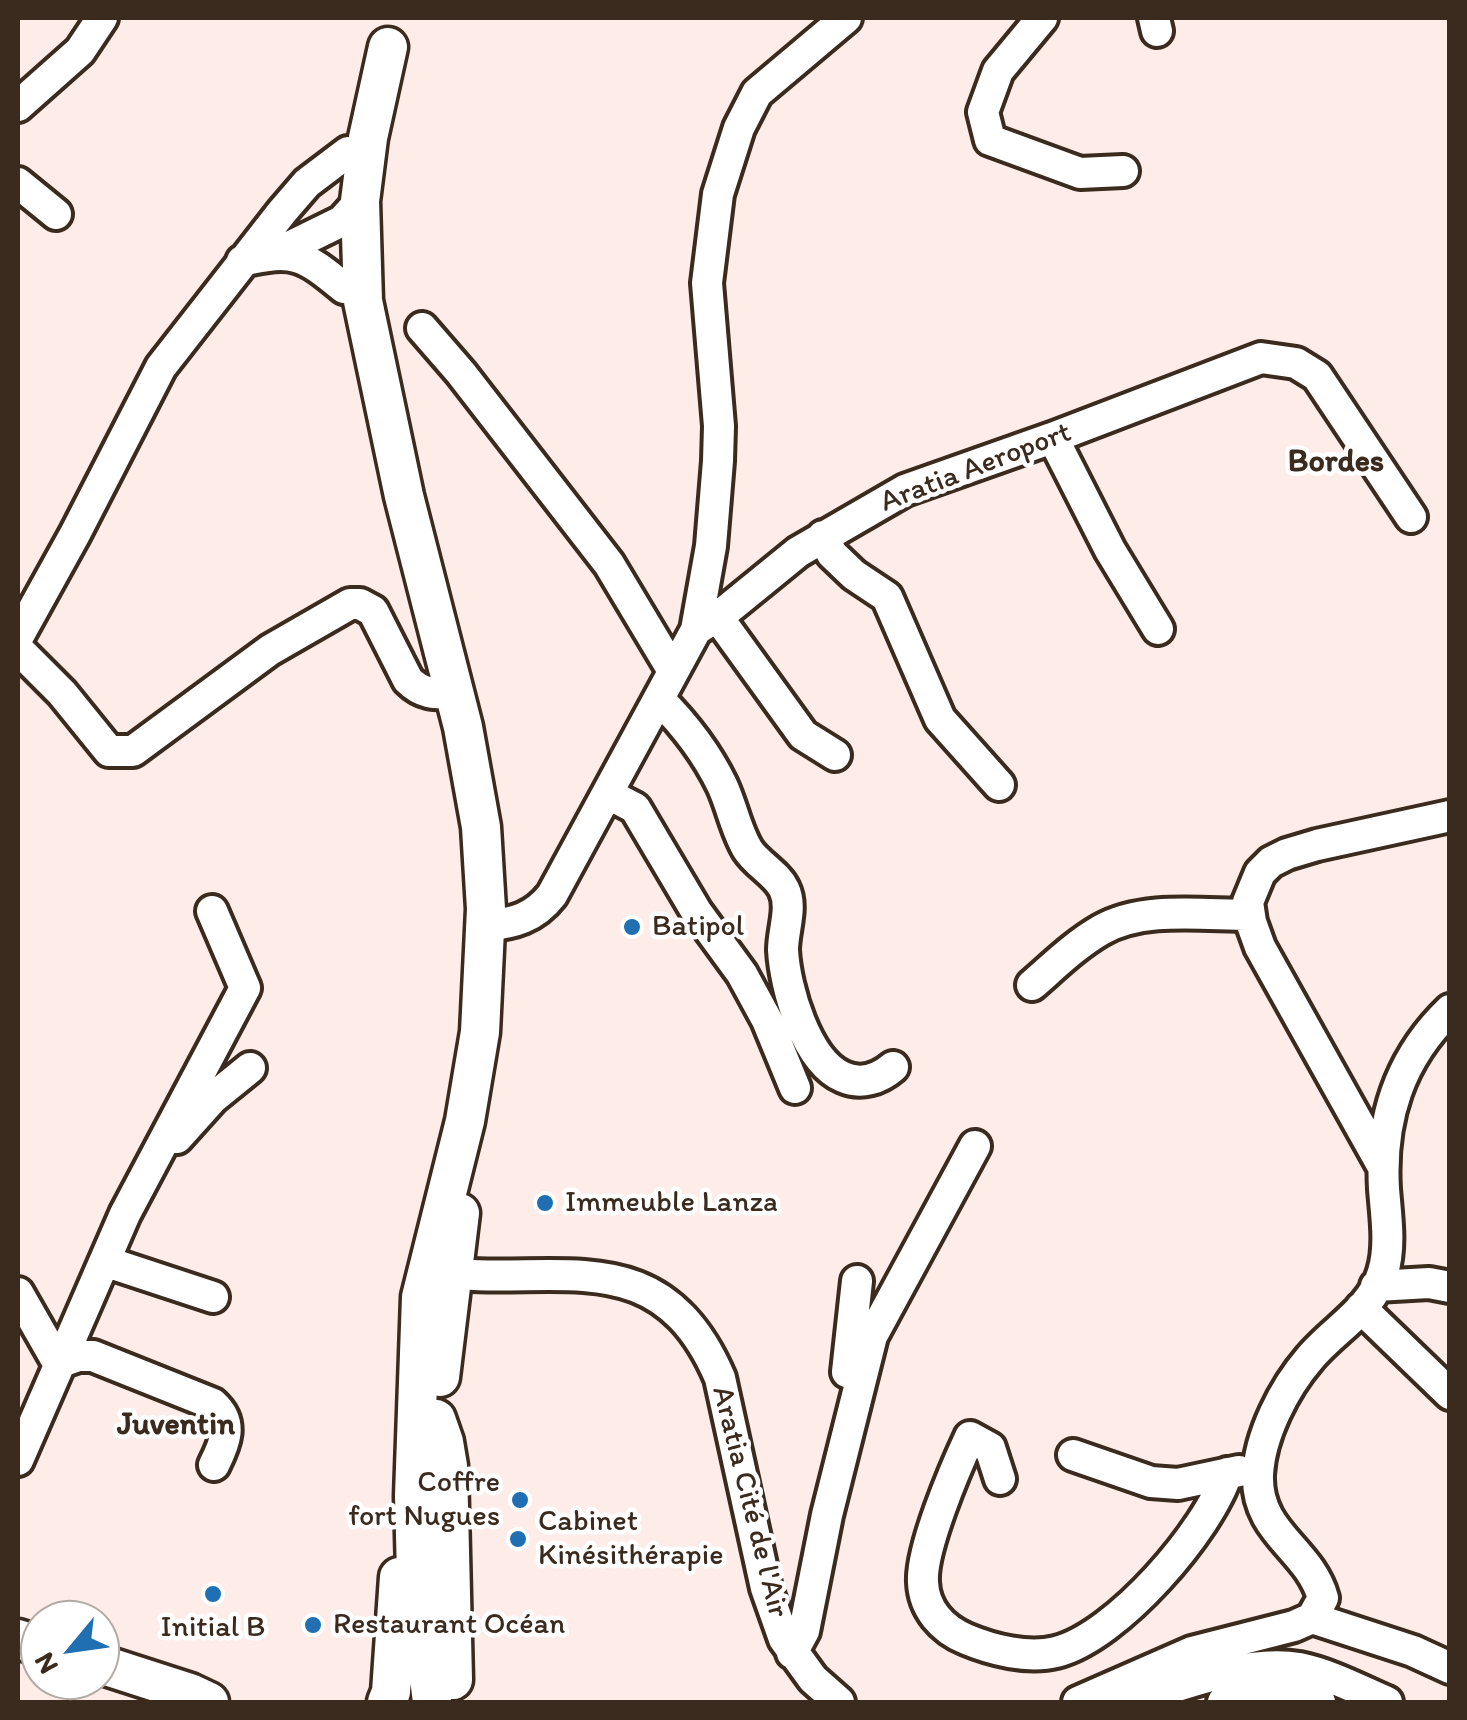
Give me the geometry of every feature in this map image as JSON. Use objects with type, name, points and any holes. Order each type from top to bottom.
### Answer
[{"type":"main road","points":[[394,32],[367,89],[348,152],[351,211],[363,302],[404,496],[463,727],[481,827],[486,926],[480,1032],[434,1281],[414,1516],[416,1574],[432,1702]]},
{"type":"main road","points":[[394,32],[351,211],[344,288],[362,384],[383,455],[404,496]]},
{"type":"main road","points":[[427,1645],[436,1419],[434,1281]]},
{"type":"main road","points":[[386,1702],[391,1692],[398,1593],[396,1411],[400,1372],[434,1281]]},
{"type":"main road","points":[[436,1419],[448,1466],[454,1702]]},
{"type":"main road","points":[[120,1673],[165,1693],[190,1693],[209,1702]]},
{"type":"street","points":[[18,106],[80,51],[102,18]]},
{"type":"street","points":[[835,755],[803,735],[707,623],[719,426],[707,283],[718,194],[739,128],[757,92],[846,18]]},
{"type":"street","points":[[1042,18],[998,71],[984,112],[990,140],[1080,173],[1124,172]]},
{"type":"street","points":[[348,152],[307,183],[162,367],[18,638],[109,751],[133,751],[270,650],[350,604],[373,611],[408,680],[416,688],[425,693],[453,693]]},
{"type":"street","points":[[18,183],[56,214]]},
{"type":"street","points":[[242,261],[279,252],[351,211]]},
{"type":"street","points":[[279,252],[317,266],[344,288]]},
{"type":"street","points":[[422,328],[461,372],[610,564],[673,671]]},
{"type":"street","name":"Aratia Aeroport","points":[[486,926],[511,924],[543,907],[673,671],[707,623],[824,536],[904,490],[1261,358],[1296,363],[1317,376],[1411,517]]},
{"type":"street","points":[[1053,438],[1110,550],[1158,629]]},
{"type":"street","points":[[824,536],[832,554],[843,565],[887,596],[940,719],[998,785]]},
{"type":"street","points":[[659,699],[702,750],[722,784],[748,850],[784,888],[788,905],[784,950],[788,971],[809,1043],[820,1061],[850,1080],[882,1076],[893,1067]]},
{"type":"street","points":[[608,794],[634,808],[696,911],[742,974],[767,1020],[795,1088]]},
{"type":"street","points":[[1383,1167],[1262,951],[1250,915],[1250,892],[1260,873],[1287,854],[1450,816]]},
{"type":"street","points":[[18,1460],[144,1175],[245,988],[212,910]]},
{"type":"street","points":[[1032,985],[1075,948],[1125,920],[1173,914],[1250,915]]},
{"type":"street","points":[[1078,1702],[1192,1652],[1294,1626],[1312,1618],[1324,1598],[1312,1572],[1273,1530],[1262,1509],[1259,1467],[1267,1436],[1290,1385],[1368,1297],[1383,1274],[1383,1167],[1388,1120],[1404,1069],[1420,1042],[1450,1010]]},
{"type":"street","points":[[144,1175],[213,1098],[250,1068]]},
{"type":"street","points":[[792,1653],[804,1632],[860,1377],[880,1316],[975,1146]]},
{"type":"street","points":[[103,1266],[116,1265],[213,1296]]},
{"type":"street","name":"Aratia Cité de l'Air","points":[[434,1281],[549,1272],[610,1279],[657,1296],[687,1321],[708,1348],[720,1378],[766,1588],[784,1639],[813,1679],[839,1702]]},
{"type":"street","points":[[836,1481],[857,1280]]},
{"type":"street","points":[[1368,1297],[1429,1283],[1450,1287]]},
{"type":"street","points":[[18,1292],[58,1363]]},
{"type":"street","points":[[1368,1297],[1450,1394]]},
{"type":"street","points":[[58,1363],[93,1356],[213,1404],[224,1413],[226,1422],[226,1442],[214,1465]]},
{"type":"street","points":[[1000,1478],[990,1448],[970,1437],[926,1550],[925,1598],[941,1624],[954,1634],[1006,1652],[1032,1654],[1056,1652],[1085,1638],[1155,1582],[1214,1505],[1226,1473]]},
{"type":"street","points":[[1074,1455],[1151,1482],[1178,1484],[1259,1467]]},
{"type":"street","points":[[1312,1618],[1413,1651],[1450,1668]]},
{"type":"street","points":[[1129,1702],[1206,1678],[1266,1667],[1298,1668],[1387,1702]]},
{"type":"street","points":[[1224,1702],[1250,1692],[1274,1690],[1320,1702]]},
{"type":"place","name":"Batipol","points":[[632,927]]},
{"type":"place","name":"Immeuble Lanza","points":[[545,1203]]},
{"type":"place","name":"Coffre fort Nugues","points":[[520,1500]]},
{"type":"place","name":"Cabinet Kinésithérapie","points":[[518,1539]]},
{"type":"place","name":"Initial B","points":[[213,1594]]},
{"type":"place","name":"Restaurant Océan","points":[[313,1625]]},
{"type":"district","name":"Bordes","points":[[1336,463]]},
{"type":"district","name":"Juventin","points":[[176,1426]]}]
